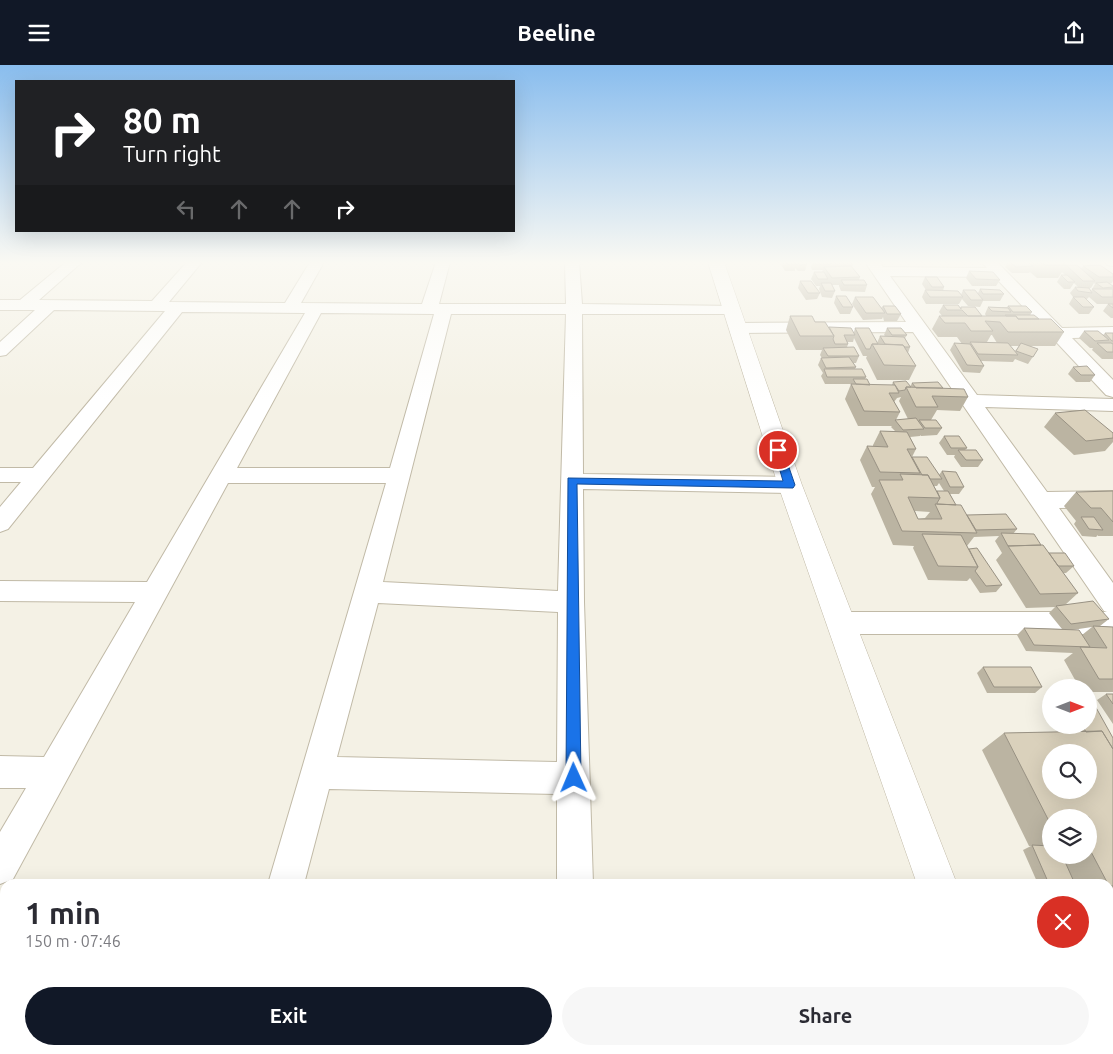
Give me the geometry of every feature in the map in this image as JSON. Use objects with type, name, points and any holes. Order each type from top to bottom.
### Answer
[{"type":"street","points":[[0,351],[47,308]]},
{"type":"street","points":[[0,523],[176,308]]},
{"type":"street","points":[[0,866],[315,308]]},
{"type":"street","points":[[386,308],[553,308]]},
{"type":"street","points":[[574,308],[571,602],[575,879]]},
{"type":"street","points":[[576,308],[918,327]]},
{"type":"street","points":[[732,308],[790,485],[935,879]]},
{"type":"street","points":[[905,308],[1113,603]]},
{"type":"street","points":[[1033,308],[1113,391]]},
{"type":"street","points":[[287,879],[399,476],[437,309]]},
{"type":"street","points":[[1057,333],[1113,332]]},
{"type":"street","points":[[970,401],[1113,405]]},
{"type":"street","points":[[0,475],[39,475]]},
{"type":"street","points":[[221,475],[399,476]]},
{"type":"street","points":[[572,481],[790,485]]},
{"type":"street","points":[[1041,500],[1113,499]]},
{"type":"street","points":[[0,591],[155,593]]},
{"type":"street","points":[[368,593],[571,602]]},
{"type":"street","points":[[841,623],[1113,623]]},
{"type":"street","points":[[0,772],[52,773]]},
{"type":"street","points":[[318,773],[574,778]]},
{"type":"building","points":[[863,308],[881,308],[885,313],[866,313]]},
{"type":"building","points":[[884,308],[897,308],[901,314],[887,314]]},
{"type":"building","points":[[946,308],[976,308],[982,316],[968,316],[962,310],[947,310]]},
{"type":"building","points":[[989,308],[1008,308],[1011,312],[992,311]]},
{"type":"building","points":[[1010,308],[1028,308],[1032,312],[1013,312]]},
{"type":"building","points":[[1005,315],[1034,315],[1039,319],[1018,319],[1016,316]]},
{"type":"building","points":[[790,316],[812,316],[815,322],[825,322],[834,336],[800,336]]},
{"type":"building","points":[[939,316],[1016,316],[1018,319],[1051,319],[1064,332],[1008,332],[1000,322],[985,321],[993,331],[971,331],[965,323],[945,323]]},
{"type":"building","points":[[829,327],[851,328],[855,335],[844,335],[848,344],[835,344],[834,336]]},
{"type":"building","points":[[855,328],[869,328],[878,344],[872,344],[870,349],[866,349]]},
{"type":"building","points":[[887,328],[901,328],[907,335],[892,335]]},
{"type":"building","points":[[1084,331],[1098,331],[1109,340],[1095,341]]},
{"type":"building","points":[[1105,333],[1113,333],[1113,341],[1112,341]]},
{"type":"building","points":[[880,336],[904,337],[910,347],[885,344]]},
{"type":"building","points":[[970,342],[1008,343],[1018,355],[978,354]]},
{"type":"building","points":[[954,343],[970,344],[984,366],[967,365]]},
{"type":"building","points":[[1021,343],[1038,349],[1033,357],[1016,351]]},
{"type":"building","points":[[1097,343],[1113,344],[1113,352],[1107,352]]},
{"type":"building","points":[[872,344],[903,345],[916,366],[884,365]]},
{"type":"building","points":[[854,347],[859,356],[828,356],[823,348]]},
{"type":"building","points":[[849,357],[856,367],[826,368],[821,358]]},
{"type":"building","points":[[1087,366],[1095,375],[1081,375],[1073,367]]},
{"type":"building","points":[[824,369],[862,369],[866,377],[827,377]]},
{"type":"building","points":[[853,379],[867,379],[870,385],[856,384]]},
{"type":"building","points":[[906,381],[911,387],[906,387],[905,390],[899,391],[893,382]]},
{"type":"building","points":[[938,382],[943,388],[916,388],[912,383]]},
{"type":"building","points":[[851,384],[895,385],[899,393],[889,393],[900,412],[864,411]]},
{"type":"building","points":[[906,387],[964,389],[968,397],[932,396],[938,407],[916,407]]},
{"type":"building","points":[[1085,410],[1113,433],[1113,438],[1086,441],[1055,413]]},
{"type":"building","points":[[916,418],[924,429],[903,430],[895,420]]},
{"type":"building","points":[[919,420],[936,420],[942,428],[925,428]]},
{"type":"building","points":[[880,431],[907,432],[916,449],[907,449],[920,473],[880,472],[867,446],[888,447]]},
{"type":"building","points":[[944,436],[959,436],[967,448],[951,448]]},
{"type":"building","points":[[958,450],[976,450],[983,460],[966,460]]},
{"type":"building","points":[[912,457],[927,457],[942,479],[930,479],[928,475],[922,475]]},
{"type":"building","points":[[942,471],[956,472],[964,487],[950,487]]},
{"type":"building","points":[[900,474],[928,475],[940,498],[908,497],[918,519],[942,519],[935,504],[961,505],[977,533],[902,531],[879,480],[903,480]]},
{"type":"building","points":[[937,491],[948,491],[956,505],[937,504],[940,498]]},
{"type":"building","points":[[1113,491],[1113,522],[1101,508],[1091,508],[1076,492]]},
{"type":"building","points":[[1006,514],[1017,529],[976,530],[967,515]]},
{"type":"building","points":[[1081,517],[1094,517],[1103,530],[1089,529]]},
{"type":"building","points":[[1001,533],[1034,534],[1041,545],[1008,546]]},
{"type":"building","points":[[922,534],[961,535],[978,567],[938,566]]},
{"type":"building","points":[[1043,545],[1078,593],[1040,594],[1008,546]]},
{"type":"building","points":[[977,548],[1002,585],[986,586],[975,571],[978,567],[969,549]]},
{"type":"building","points":[[1049,553],[1065,553],[1074,566],[1058,566]]},
{"type":"building","points":[[1093,601],[1109,619],[1071,624],[1056,606]]},
{"type":"building","points":[[1093,626],[1113,627],[1113,679],[1099,679],[1080,647],[1107,648]]},
{"type":"building","points":[[1024,628],[1079,630],[1090,647],[1034,645]]},
{"type":"building","points":[[983,667],[1031,667],[1042,687],[994,687]]},
{"type":"building","points":[[1106,694],[1113,694],[1113,704]]},
{"type":"building","points":[[1098,711],[1113,738],[1113,749],[1102,731],[1098,731]]},
{"type":"building","points":[[1098,731],[1102,731],[1113,749],[1113,879],[1105,879],[1097,863],[1097,809],[1043,809],[1004,733],[1098,734]]},
{"type":"building","points":[[1032,845],[1042,846],[1042,864],[1066,864],[1073,879],[1047,879]]},
{"type":"route","points":[[574,778],[571,602],[572,481],[790,485],[778,450]]}]
